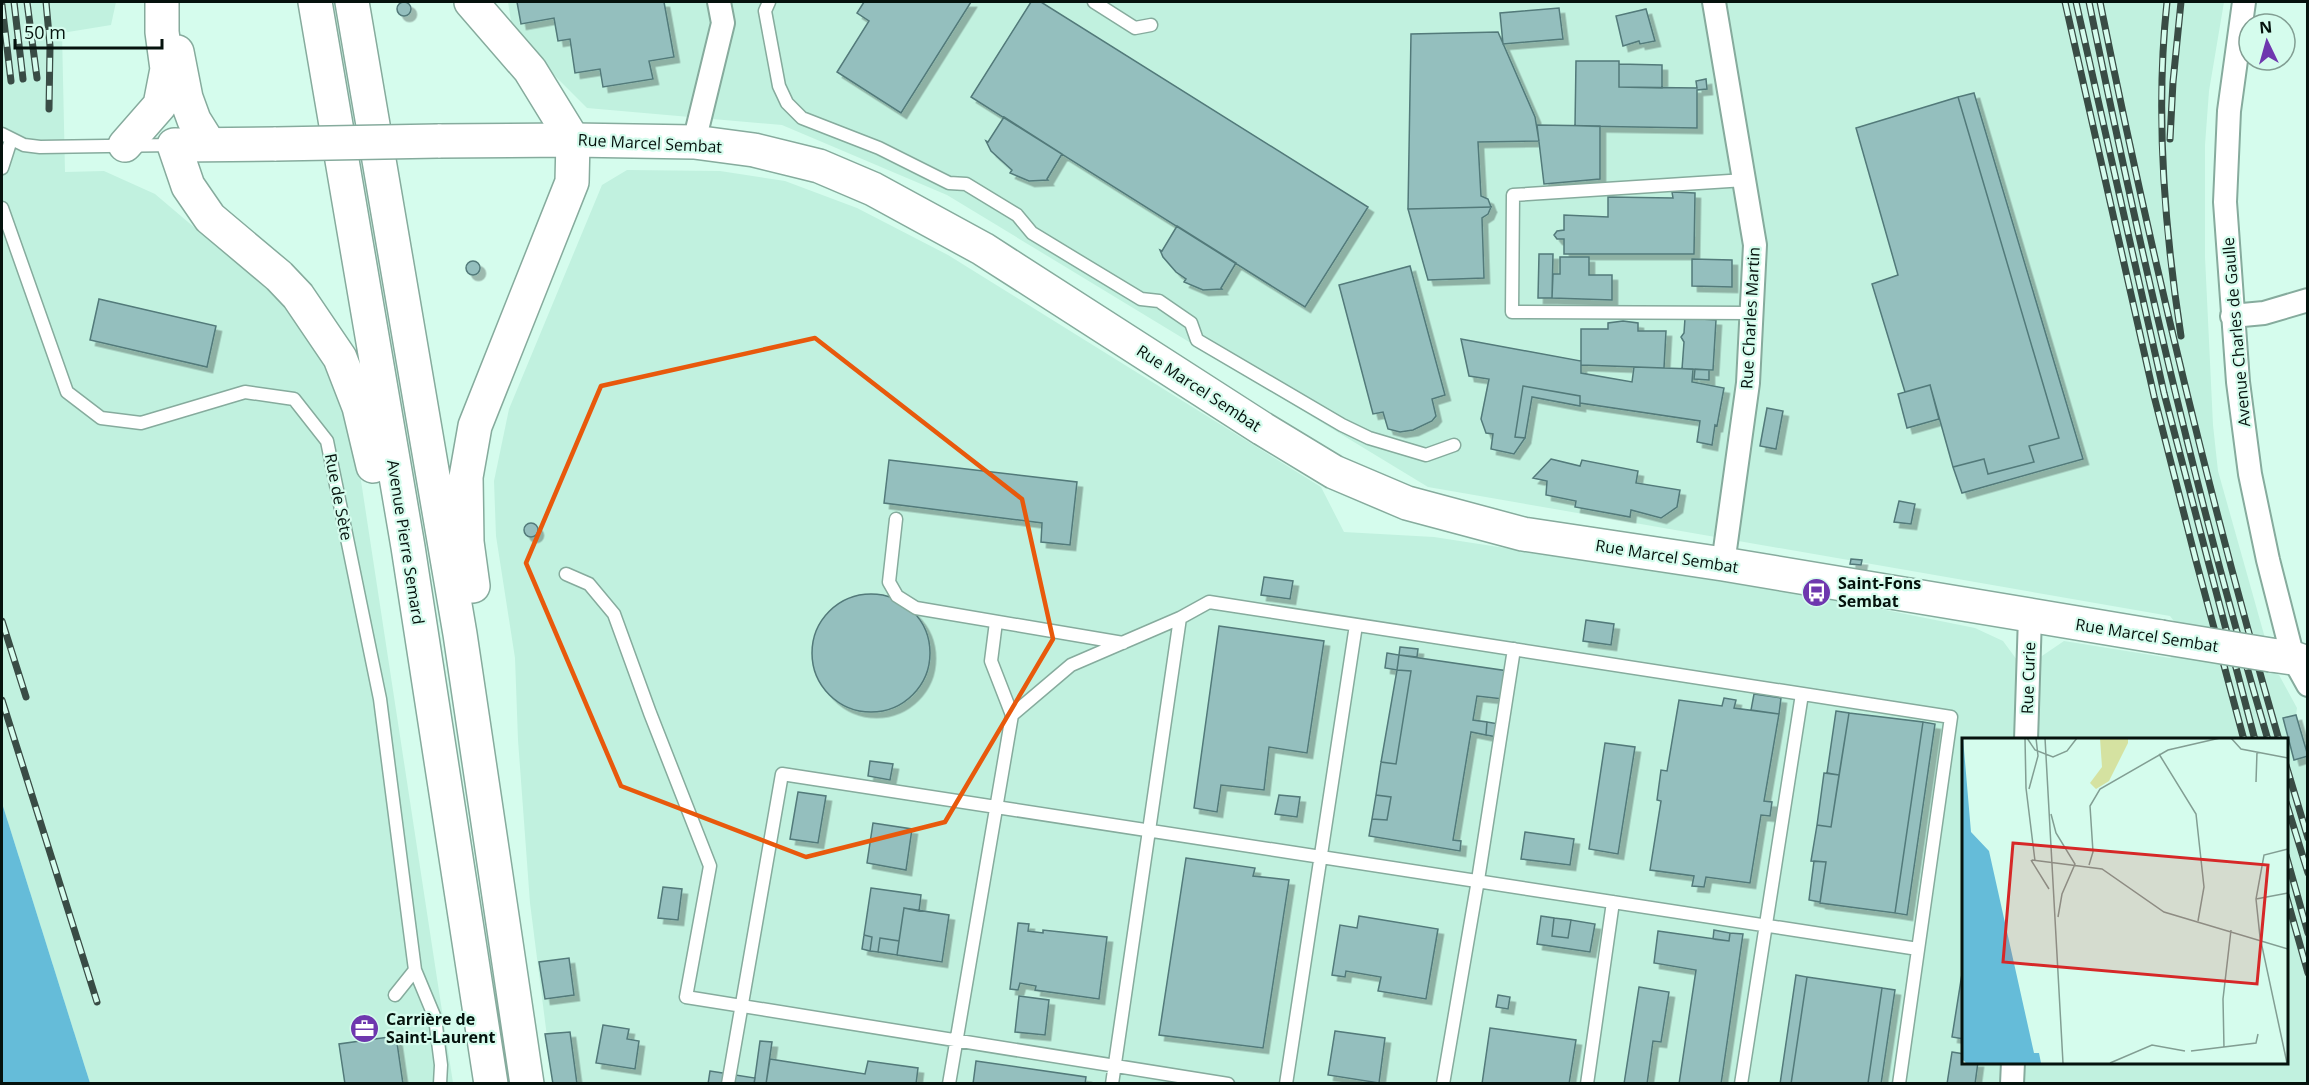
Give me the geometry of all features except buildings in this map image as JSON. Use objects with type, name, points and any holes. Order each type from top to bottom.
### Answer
[{"type":"main road","points":[[162,2],[174,31],[186,98],[194,120],[209,144]]},
{"type":"main road","points":[[125,145],[160,105],[167,69],[162,32],[162,2]]},
{"type":"main road","name":"Avenue Pierre Semard","points":[[315,2],[408,547],[491,1083]]},
{"type":"main road","points":[[352,2],[460,634],[527,1083]]},
{"type":"main road","points":[[460,634],[474,594],[467,542],[466,477],[475,426],[572,182],[573,140],[530,70],[471,2]]},
{"type":"main road","name":"Rue Marcel Sembat","points":[[174,145],[573,140],[694,142],[754,150],[819,166],[873,189],[983,249],[1324,466],[1407,503],[1523,534],[1723,564],[2161,638],[2295,665]]},
{"type":"main road","points":[[174,145],[188,186],[210,218],[279,276],[298,296],[340,358],[359,407],[369,444],[383,521],[408,547]]},
{"type":"street","points":[[694,142],[723,23],[719,2]]},
{"type":"street","name":"Rue Charles Martin","points":[[1714,2],[1755,244],[1748,383],[1723,564]]},
{"type":"street","name":"Avenue Charles de Gaulle","points":[[2244,2],[2229,111],[2225,202],[2232,316],[2250,474],[2268,560],[2295,665]]},
{"type":"street","points":[[2232,316],[2264,313],[2307,300]]},
{"type":"street","name":"Rue Curie","points":[[2026,738],[2030,616]]},
{"type":"street","points":[[2012,1083],[2013,1064]]},
{"type":"lane","points":[[769,2],[765,11],[779,86],[787,103],[802,118],[879,148],[948,183],[966,184],[1017,214],[1032,233],[1141,299],[1158,301],[1191,323],[1197,340],[1342,426],[1369,438],[1426,455],[1454,445]]},
{"type":"lane","points":[[1094,2],[1135,28],[1151,25]]},
{"type":"lane","name":"Rue Marcel Sembat","points":[[6,137],[24,145],[40,147],[174,145]]},
{"type":"lane","points":[[2,168],[6,137]]},
{"type":"lane","points":[[1745,180],[1513,195],[1512,312],[1751,313]]},
{"type":"lane","name":"Rue de Sète","points":[[2,208],[67,392],[101,418],[141,423],[245,392],[294,399],[327,441],[380,699],[415,970],[435,1018],[441,1065],[440,1083]]},
{"type":"lane","points":[[896,519],[889,582],[897,596],[916,608],[1124,643]]},
{"type":"lane","points":[[566,574],[588,584],[614,614],[650,713],[711,866],[686,997],[1228,1083]]},
{"type":"lane","points":[[1012,715],[1071,665],[1180,618],[1209,602],[1951,717],[1899,1083]]},
{"type":"lane","points":[[1112,1083],[1180,618]]},
{"type":"lane","points":[[949,1083],[1012,715],[991,661],[996,621]]},
{"type":"lane","points":[[1286,1083],[1356,625]]},
{"type":"lane","points":[[1443,1083],[1514,649]]},
{"type":"lane","points":[[1741,1083],[1802,694]]},
{"type":"lane","points":[[728,1083],[783,774],[1918,949]]},
{"type":"lane","points":[[1587,1083],[1613,902]]},
{"type":"lane","points":[[395,995],[415,970]]},
{"type":"highlighted area","points":[[815,338],[1022,499],[1053,639],[945,822],[806,857],[621,786],[526,563],[601,386]]},
{"type":"shaded area","points":[[2,2],[116,2],[111,25],[62,33],[65,172],[104,171],[155,194],[294,312],[329,367],[356,448],[453,1083],[90,1083],[2,803]]},
{"type":"shaded area","points":[[508,2],[2224,2],[2209,91],[2205,145],[2205,257],[2213,425],[2218,471],[2265,638],[2262,666],[2279,675],[2297,708],[2296,715],[2307,750],[2307,1083],[2025,1083],[2025,1064],[2288,1064],[2288,738],[2036,738],[2039,658],[2064,641],[2170,658],[2176,653],[2181,630],[2170,616],[1428,487],[947,195],[782,125],[587,108],[513,34]]},
{"type":"shaded area","points":[[627,170],[720,171],[785,181],[857,208],[948,255],[1321,487],[1344,532],[1434,537],[1831,599],[1975,628],[2003,641],[2017,660],[2014,738],[1962,738],[1962,1064],[2003,1064],[2002,1083],[553,1084],[530,903],[518,740],[515,658],[496,536],[494,481],[509,409],[602,185]]},
{"type":"water","points":[[2,803],[90,1083],[2,1083]]},
{"type":"railway","points":[[14,2],[23,79]]},
{"type":"railway","points":[[27,2],[37,78]]},
{"type":"railway","points":[[46,2],[50,46],[49,109]]},
{"type":"railway","points":[[2065,2],[2154,396],[2243,738]]},
{"type":"railway","points":[[2076,2],[2164,393],[2254,738]]},
{"type":"railway","points":[[2089,2],[2128,188],[2193,465],[2267,738]]},
{"type":"railway","points":[[2100,2],[2139,188],[2182,373],[2253,649],[2278,738]]},
{"type":"railway","points":[[2167,2],[2163,44],[2163,169],[2170,253],[2181,336]]},
{"type":"railway","points":[[2170,139],[2181,2]]},
{"type":"railway","points":[[2,5],[11,81]]},
{"type":"railway","points":[[2,621],[26,697]]},
{"type":"railway","points":[[2,700],[97,1002]]},
{"type":"railway","points":[[2288,772],[2308,838]]},
{"type":"railway","points":[[2288,808],[2308,873]]},
{"type":"railway","points":[[2288,862],[2308,933]]},
{"type":"railway","points":[[2288,902],[2308,973]]},
{"type":"place","name":"Saint-Fons Sembat","points":[[1817,592]]},
{"type":"place","name":"Carrière de Saint-Laurent","points":[[365,1028]]}]
